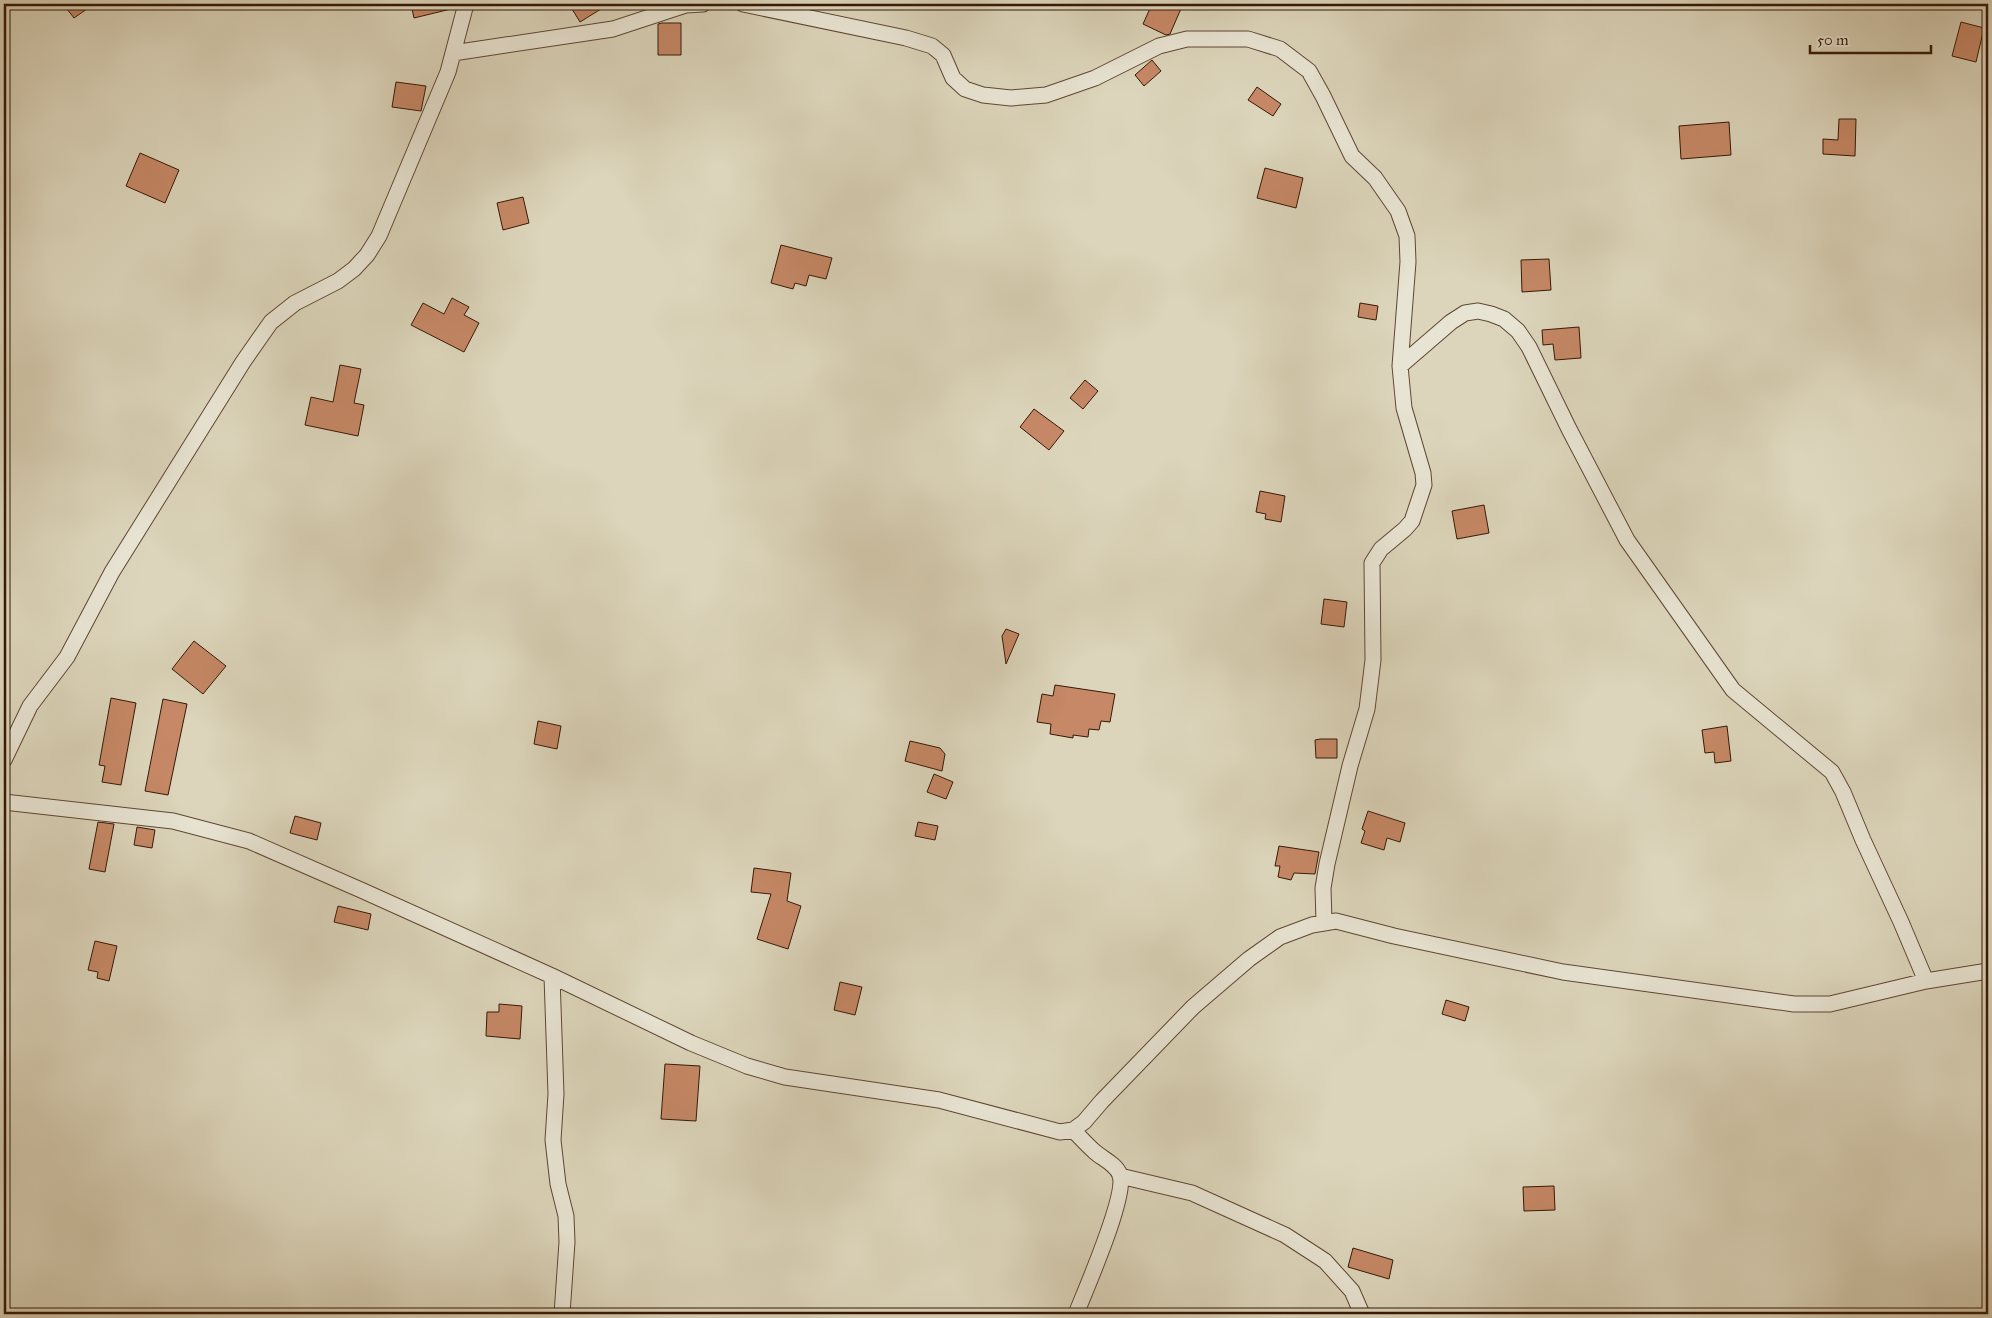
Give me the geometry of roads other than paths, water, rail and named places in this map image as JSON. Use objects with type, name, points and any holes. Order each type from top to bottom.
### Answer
[{"type":"street","points":[[4,760],[30,706],[67,656],[112,572],[238,370],[271,322],[295,303],[338,281],[367,255],[375,242],[421,139],[448,72],[466,4]]},
{"type":"street","points":[[453,53],[613,28],[686,5],[703,4]]},
{"type":"street","points":[[743,4],[888,34],[932,46],[943,55],[953,78],[965,89],[983,95],[1011,98],[1046,95],[1095,78],[1159,46],[1187,39],[1248,40],[1280,49],[1309,72],[1323,96],[1352,156],[1376,178],[1398,211],[1406,236],[1408,262],[1400,366],[1404,408],[1424,485],[1412,521],[1381,549],[1372,563],[1373,660],[1367,710],[1350,766],[1327,864],[1323,888],[1324,922]]},
{"type":"street","points":[[1400,366],[1451,322],[1465,313],[1478,311],[1491,314],[1504,319],[1518,331],[1529,347],[1627,540],[1733,690],[1832,772],[1843,792],[1862,840],[1901,922],[1926,981]]},
{"type":"street","points":[[4,802],[173,821],[249,841],[552,976],[692,1043],[747,1066],[785,1077],[939,1100],[1060,1132],[1073,1130],[1084,1122],[1193,1007],[1249,959],[1280,937],[1312,924],[1336,921],[1394,936],[1563,972],[1794,1004],[1830,1004],[1926,981],[1988,971]]},
{"type":"street","points":[[552,976],[556,1094],[553,1140],[558,1184],[566,1216],[567,1242],[562,1314]]},
{"type":"street","points":[[1073,1130],[1114,1166],[1120,1176],[1119,1192],[1102,1250],[1076,1314]]},
{"type":"street","points":[[1120,1176],[1192,1193],[1285,1235],[1325,1261],[1352,1291],[1362,1314]]}]
